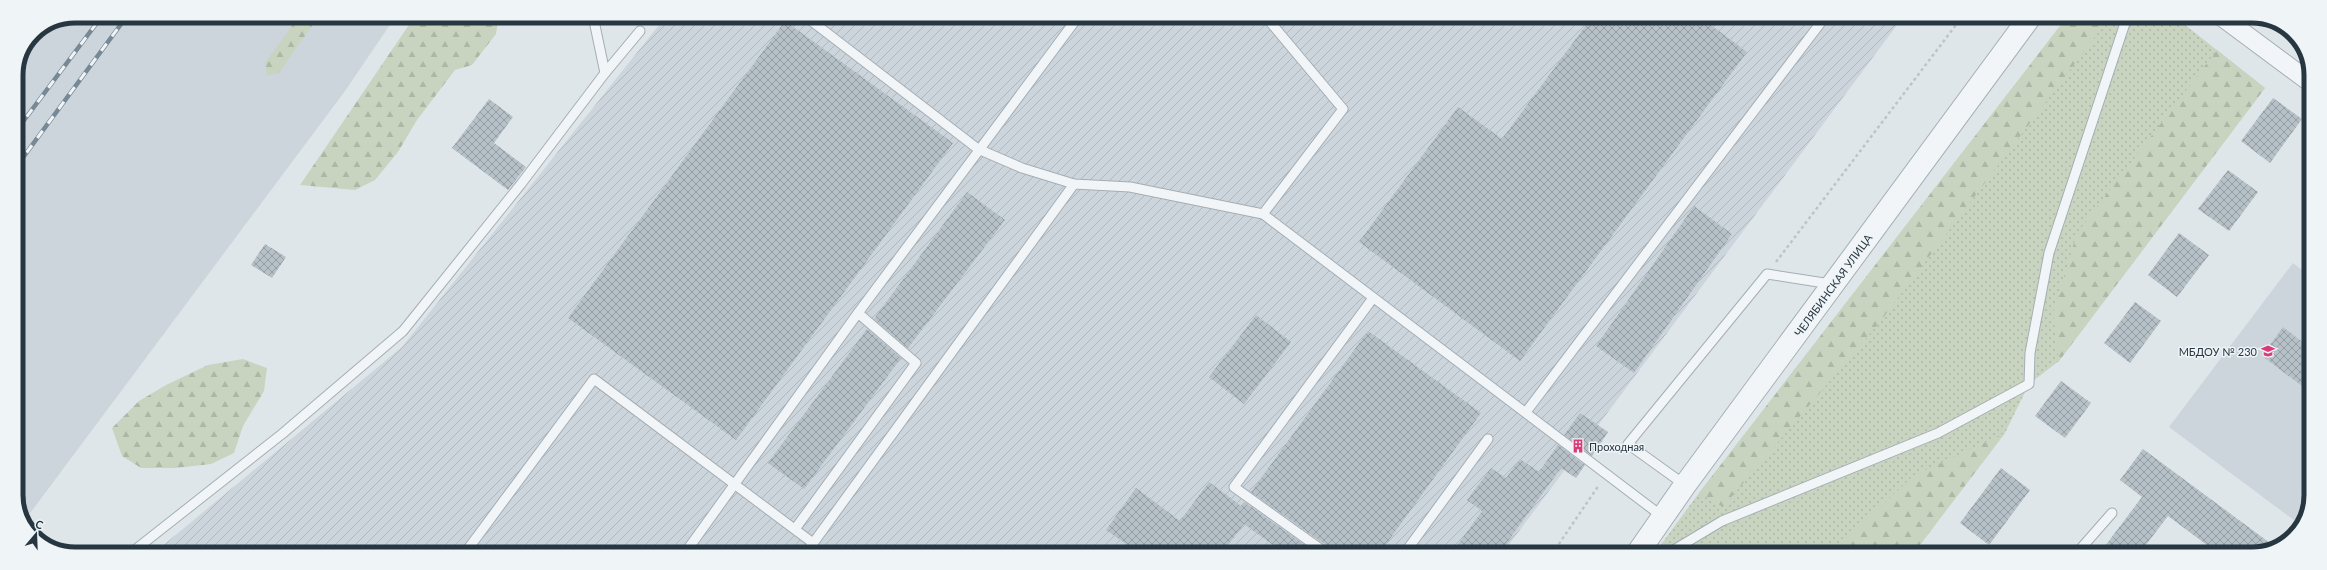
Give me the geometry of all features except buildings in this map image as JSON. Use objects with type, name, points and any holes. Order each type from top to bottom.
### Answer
[{"type":"street","name":"ЧЕЛЯБИНСКАЯ УЛИЦА","points":[[1642,547],[2026,23]]},
{"type":"street","points":[[2230,23],[2304,78]]},
{"type":"lane","points":[[594,23],[605,73]]},
{"type":"lane","points":[[814,23],[978,149],[1022,168],[1074,184],[1130,187],[1263,214],[1663,517]]},
{"type":"lane","points":[[689,547],[858,313],[1073,23]]},
{"type":"lane","points":[[1263,214],[1343,109],[1271,23]]},
{"type":"lane","points":[[1526,412],[1821,23]]},
{"type":"lane","points":[[1678,547],[1722,520],[1938,433],[2029,384],[2030,354],[2049,253],[2125,23]]},
{"type":"lane","points":[[139,547],[282,434],[403,331],[521,184],[605,73],[640,31]]},
{"type":"lane","points":[[810,547],[1074,184]]},
{"type":"lane","points":[[1686,485],[1628,444],[1767,274],[1833,284]]},
{"type":"lane","points":[[1316,547],[1234,487],[1373,298]]},
{"type":"lane","points":[[795,529],[916,363],[858,313]]},
{"type":"lane","points":[[469,547],[594,379],[813,543]]},
{"type":"lane","points":[[1409,547],[1488,439]]},
{"type":"lane","points":[[2082,547],[2112,513]]},
{"type":"path","points":[[1767,274],[1957,23]]},
{"type":"path","points":[[1557,547],[1606,475]]},
{"type":"shaded area","points":[[75,23],[391,23],[345,91],[28,516],[23,498],[23,75],[27,55],[32,46],[38,38],[55,27]]},
{"type":"shaded area","points":[[661,23],[1899,23],[1507,547],[161,547],[402,347]]},
{"type":"shaded area","name":"МБДОУ № 230","points":[[2293,263],[2304,271],[2304,495],[2303,505],[2296,522],[2169,427]]},
{"type":"green space","points":[[294,23],[314,23],[279,73],[267,76],[265,63]]},
{"type":"green space","points":[[410,23],[498,23],[496,34],[472,65],[455,70],[417,120],[398,152],[375,180],[355,190],[300,185]]},
{"type":"green space","points":[[2062,23],[2183,23],[2265,88],[2059,361],[2029,384],[2005,433],[1918,547],[1659,547],[1699,493]]},
{"type":"green space","points":[[2062,23],[2105,23],[1879,323],[1723,507],[1699,493]]},
{"type":"green space","points":[[2217,50],[2265,88],[2059,361],[2053,313],[2077,233]]},
{"type":"green space","points":[[243,359],[267,368],[264,391],[243,426],[234,453],[211,464],[176,468],[141,468],[122,456],[112,428],[139,401],[166,385],[208,365]]},
{"type":"green space","points":[[2005,433],[1918,547],[1837,547],[1913,476]]},
{"type":"railway","points":[[23,122],[97,23]]},
{"type":"railway","points":[[23,157],[122,23]]},
{"type":"place","name":"МБДОУ № 230","points":[[2268,351]]},
{"type":"place","name":"Проходная","points":[[1578,446]]}]
